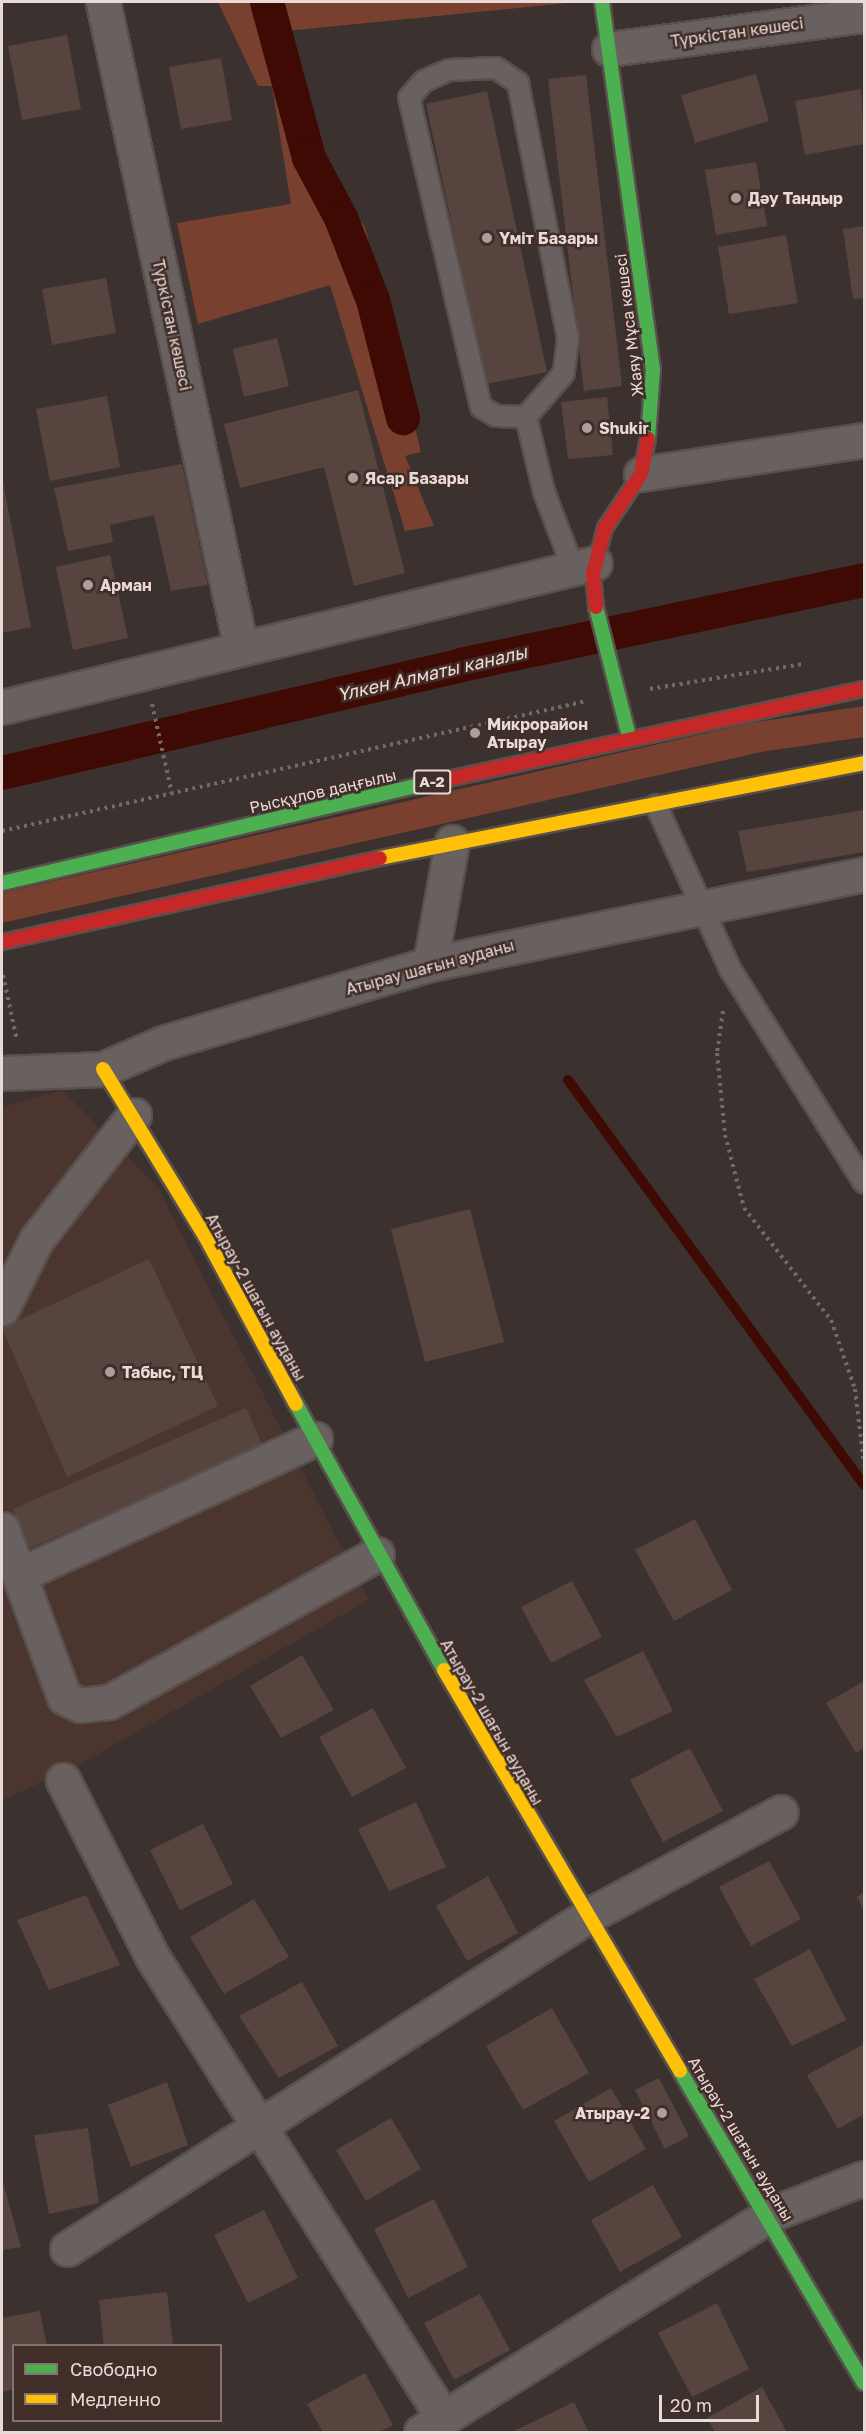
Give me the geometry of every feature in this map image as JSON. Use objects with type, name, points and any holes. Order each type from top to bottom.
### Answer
[{"type":"street","name":"Түркістан көшесі","points":[[103,2],[241,648]]},
{"type":"street","name":"Жаяу Мұса көшесі","points":[[602,2],[653,369],[652,431],[641,474],[605,528],[584,565],[629,736]]},
{"type":"street","name":"Түркістан көшесі","points":[[609,49],[864,15]]},
{"type":"street","points":[[641,474],[864,440]]},
{"type":"street","points":[[2,707],[584,565]]},
{"type":"street","name":"Рысқұлов даңғылы","points":[[2,883],[629,736],[864,689]]},
{"type":"street","points":[[2,942],[452,842],[656,805],[864,763]]},
{"type":"street","points":[[430,964],[452,842]]},
{"type":"street","name":"Атырау шағын ауданы","points":[[10,1062],[104,1069],[163,1042],[430,964],[703,904],[864,874]]},
{"type":"street","name":"Атырау-2 шағын ауданы","points":[[104,1069],[134,1115],[377,1554],[586,1917],[768,2215],[864,2383]]},
{"type":"street","points":[[2,1308],[36,1240],[134,1115]]},
{"type":"street","points":[[19,1575],[315,1439]]},
{"type":"street","points":[[2,1529],[64,1697],[80,1705],[109,1702],[377,1554]]},
{"type":"street","points":[[63,1780],[153,1958],[260,2128],[432,2426],[768,2215],[864,2178]]},
{"type":"street","points":[[66,2249],[260,2128],[586,1917],[781,1812]]},
{"type":"lane","points":[[496,68],[518,82],[568,338],[564,373],[526,417],[496,416],[481,407],[409,98],[424,81],[449,70],[496,68]]},
{"type":"lane","points":[[526,417],[544,492],[584,565]]},
{"type":"lane","points":[[656,805],[703,904],[730,969],[864,1183]]},
{"type":"path","points":[[2,831],[618,694],[815,662]]},
{"type":"path","points":[[151,698],[172,794]]},
{"type":"path","points":[[2,968],[10,1062]]},
{"type":"path","points":[[730,969],[717,1053],[725,1135],[744,1208],[831,1320],[855,1389],[864,1464]]},
{"type":"shaded area","points":[[218,2],[577,2],[286,31],[329,177],[365,227],[421,452],[405,456],[434,526],[405,531],[330,285],[198,324],[177,223],[291,204],[272,86],[258,86]]},
{"type":"shaded area","points":[[864,706],[864,737],[761,752],[2,923],[2,893],[751,723]]},
{"type":"shaded area","points":[[62,1090],[158,1188],[368,1600],[77,1766],[2,1800],[2,1107]]},
{"type":"building","points":[[67,35],[81,109],[22,120],[8,46]]},
{"type":"building","points":[[221,58],[232,120],[181,129],[169,67]]},
{"type":"building","points":[[756,74],[769,121],[695,143],[681,95]]},
{"type":"building","points":[[586,75],[622,386],[584,391],[548,79]]},
{"type":"building","points":[[861,89],[864,144],[805,155],[795,101]]},
{"type":"building","name":"Үміт Базары","points":[[487,91],[547,372],[486,384],[426,104]]},
{"type":"building","points":[[756,162],[767,226],[716,235],[705,170]]},
{"type":"building","points":[[864,226],[864,298],[853,299],[843,229]]},
{"type":"building","points":[[786,235],[798,303],[729,314],[718,247]]},
{"type":"building","points":[[106,278],[116,333],[52,345],[42,289]]},
{"type":"building","points":[[277,338],[289,386],[244,397],[233,349]]},
{"type":"building","name":"Ясар Базары","points":[[358,390],[405,573],[354,586],[324,467],[240,488],[224,424]]},
{"type":"building","points":[[107,396],[120,467],[50,481],[36,409]]},
{"type":"building","name":"Shukir","points":[[607,397],[613,455],[568,459],[561,402]]},
{"type":"building","points":[[182,464],[208,585],[171,591],[154,515],[110,525],[113,542],[68,551],[54,488]]},
{"type":"building","points":[[2,478],[31,627],[2,633]]},
{"type":"building","name":"Арман","points":[[110,555],[128,638],[73,650],[56,567]]},
{"type":"building","points":[[864,810],[864,852],[747,872],[738,831]]},
{"type":"building","points":[[470,1209],[504,1342],[425,1362],[391,1229]]},
{"type":"building","name":"Табыс, ТЦ","points":[[149,1259],[218,1406],[67,1477],[2,1328]]},
{"type":"building","points":[[246,1408],[263,1446],[30,1548],[13,1509]]},
{"type":"building","points":[[695,1519],[732,1590],[674,1621],[635,1550]]},
{"type":"building","points":[[572,1581],[602,1637],[551,1663],[521,1607]]},
{"type":"building","points":[[643,1651],[673,1711],[617,1737],[584,1680]]},
{"type":"building","points":[[302,1655],[334,1710],[281,1738],[250,1686]]},
{"type":"building","points":[[864,1681],[864,1748],[856,1753],[826,1703]]},
{"type":"building","points":[[373,1708],[406,1768],[352,1797],[319,1737]]},
{"type":"building","points":[[690,1748],[723,1811],[663,1842],[630,1780]]},
{"type":"building","points":[[416,1802],[446,1867],[389,1891],[358,1829]]},
{"type":"building","points":[[203,1824],[233,1884],[180,1910],[150,1850]]},
{"type":"building","points":[[769,1861],[801,1919],[751,1946],[719,1887]]},
{"type":"building","points":[[488,1876],[518,1933],[467,1961],[436,1906]]},
{"type":"building","points":[[864,1892],[864,1911],[857,1897]]},
{"type":"building","points":[[86,1895],[120,1965],[49,1990],[17,1920]]},
{"type":"building","points":[[254,1899],[289,1957],[224,1994],[190,1937]]},
{"type":"building","points":[[810,1949],[846,2020],[792,2046],[754,1979]]},
{"type":"building","points":[[302,1982],[338,2046],[279,2078],[239,2016]]},
{"type":"building","points":[[552,2008],[589,2073],[523,2110],[486,2046]]},
{"type":"building","points":[[864,2044],[864,2114],[838,2129],[807,2075]]},
{"type":"building","name":"Атырау-2","points":[[659,2078],[689,2136],[665,2149],[635,2090]]},
{"type":"building","points":[[167,2082],[188,2145],[131,2167],[108,2105]]},
{"type":"building","points":[[611,2088],[646,2149],[589,2182],[554,2121]]},
{"type":"building","points":[[391,2118],[421,2169],[366,2201],[336,2150]]},
{"type":"building","points":[[88,2128],[99,2203],[49,2214],[34,2135]]},
{"type":"building","points":[[2,2179],[21,2247],[2,2250]]},
{"type":"building","points":[[653,2185],[682,2237],[620,2272],[591,2220]]},
{"type":"building","points":[[434,2199],[468,2267],[408,2298],[374,2229]]},
{"type":"building","points":[[264,2210],[298,2278],[248,2303],[214,2235]]},
{"type":"building","points":[[167,2292],[173,2344],[104,2344],[99,2300]]},
{"type":"building","points":[[480,2294],[510,2350],[454,2380],[424,2323]]},
{"type":"building","points":[[717,2303],[749,2369],[692,2397],[658,2333]]},
{"type":"building","points":[[40,2311],[47,2344],[12,2344],[12,2390],[2,2392],[2,2318]]},
{"type":"building","points":[[365,2373],[393,2425],[379,2432],[323,2432],[307,2404]]},
{"type":"building","points":[[762,2387],[787,2432],[715,2432],[707,2418]]},
{"type":"building","points":[[574,2402],[589,2432],[512,2432]]},
{"type":"waterway","points":[[267,2],[309,158],[341,218],[373,300],[403,418]]},
{"type":"waterway","name":"Үлкен Алматы каналы","points":[[2,773],[461,665],[864,580]]},
{"type":"waterway","points":[[568,1080],[864,1485]]},
{"type":"traffic: fast","points":[[602,2],[653,369],[648,439]]},
{"type":"traffic: fast","points":[[596,607],[629,736]]},
{"type":"traffic: fast","points":[[2,883],[429,783]]},
{"type":"traffic: fast","points":[[296,1404],[444,1670]]},
{"type":"traffic: fast","points":[[680,2071],[864,2383]]},
{"type":"traffic: slow","points":[[380,858],[864,763]]},
{"type":"traffic: slow","points":[[103,1069],[205,1236],[296,1404]]},
{"type":"traffic: slow","points":[[444,1670],[680,2071]]},
{"type":"traffic: jam","points":[[596,607],[593,574],[605,528],[641,474],[648,439]]},
{"type":"traffic: jam","points":[[429,783],[864,689]]},
{"type":"traffic: jam","points":[[2,942],[380,858]]},
{"type":"place","name":"Дәу Тандыр","points":[[736,198]]},
{"type":"place","name":"Үміт Базары","points":[[487,238]]},
{"type":"place","name":"Shukir","points":[[587,428]]},
{"type":"place","name":"Ясар Базары","points":[[353,478]]},
{"type":"place","name":"Арман","points":[[88,585]]},
{"type":"place","name":"Микрорайон Атырау","points":[[475,733]]},
{"type":"place","name":"Табыс, ТЦ","points":[[110,1372]]},
{"type":"place","name":"Атырау-2","points":[[662,2113]]}]
